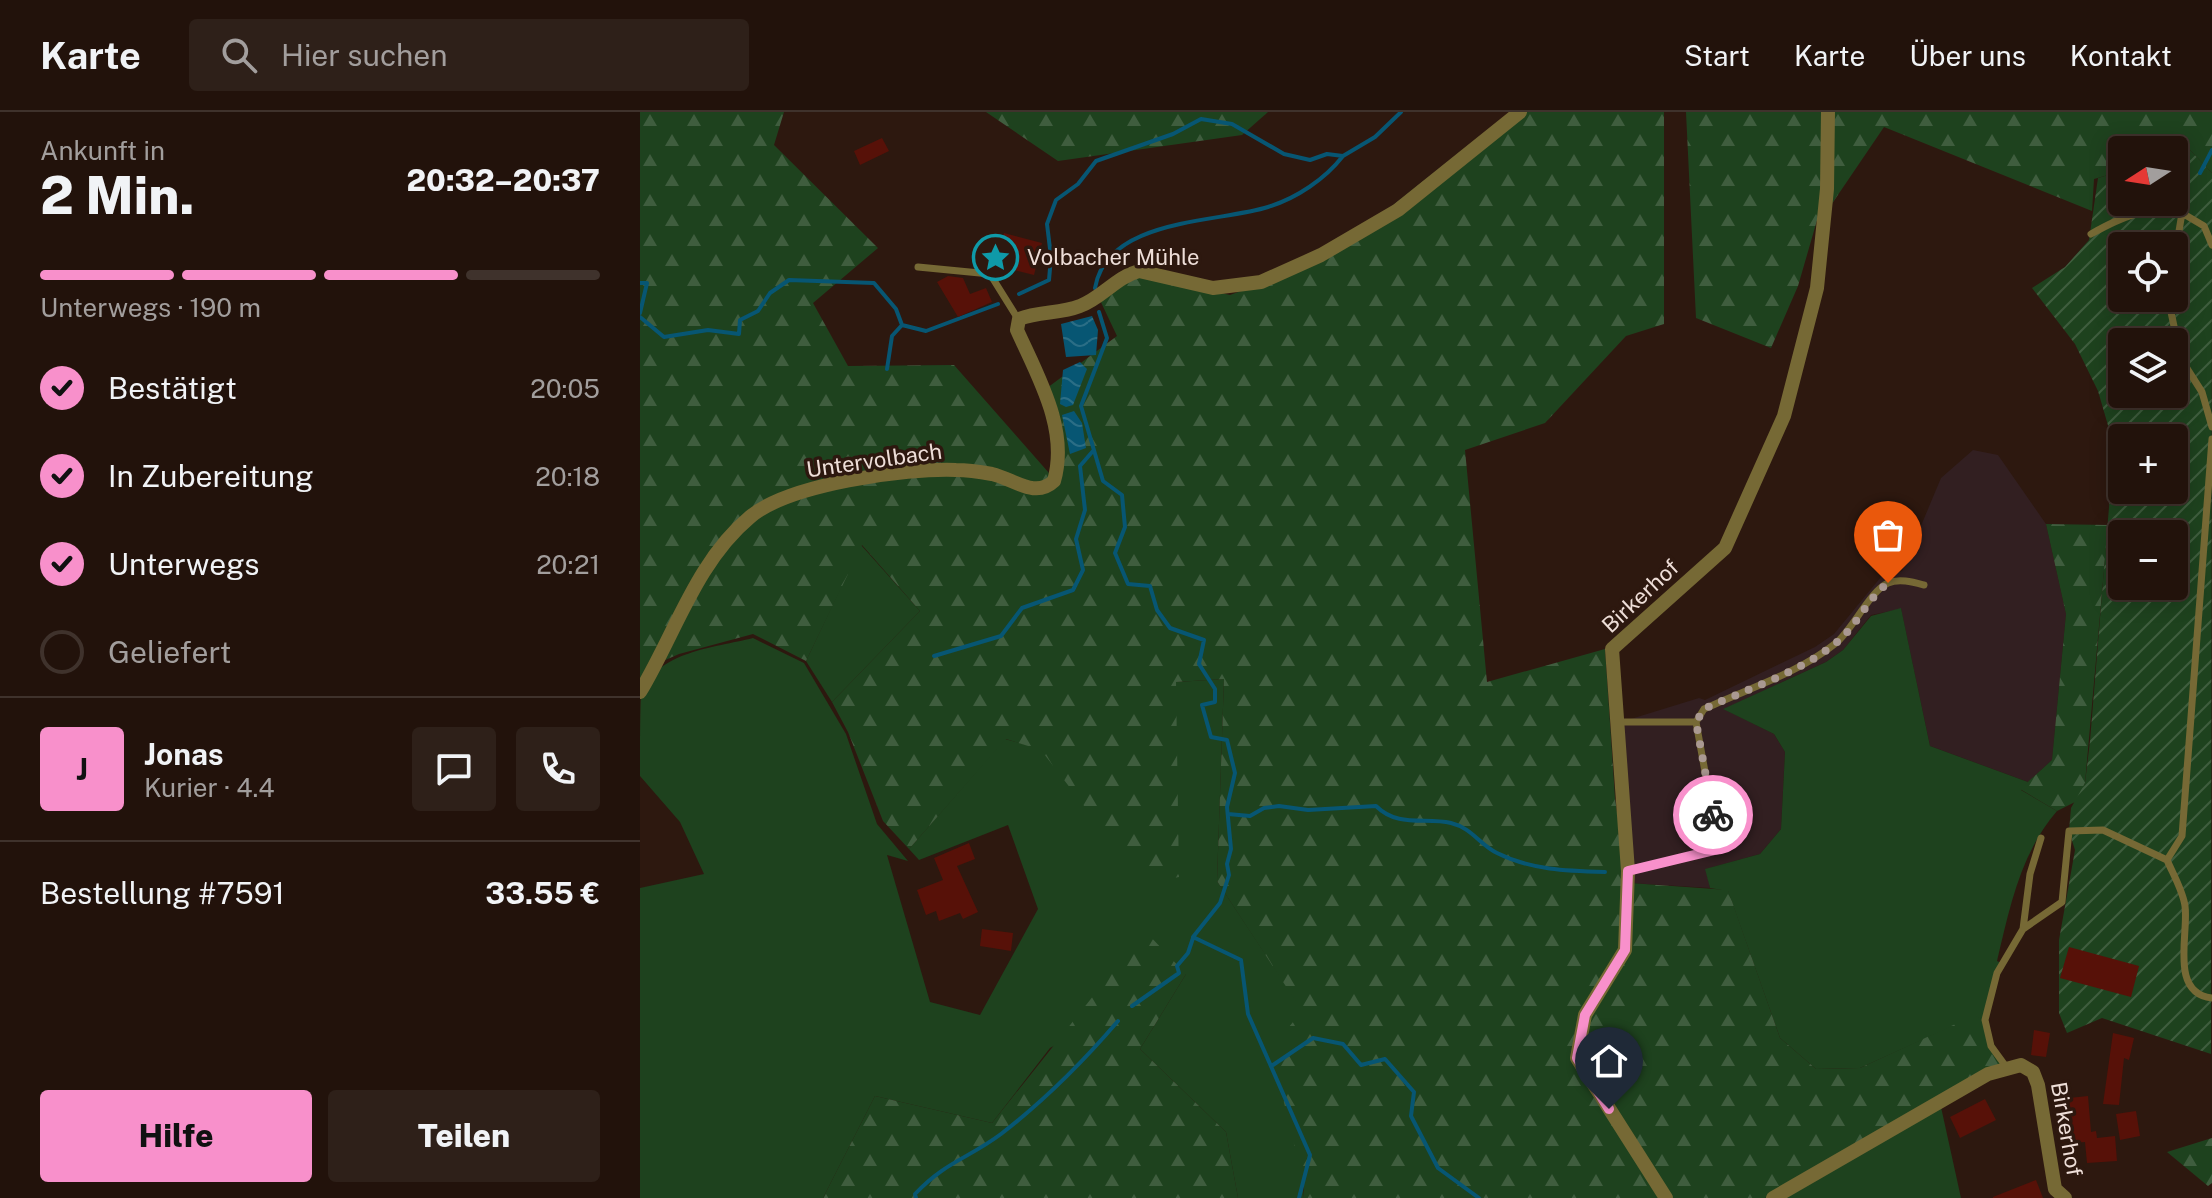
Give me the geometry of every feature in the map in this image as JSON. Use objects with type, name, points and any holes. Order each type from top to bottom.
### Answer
[{"type":"street","points":[[1019,319],[1033,313],[1078,308],[1128,274],[1139,271],[1213,288],[1261,282],[1321,255],[1398,210],[1520,112]]},
{"type":"street","name":"Birkerhof","points":[[1666,1198],[1577,1058],[1585,1015],[1625,950],[1628,871],[1612,649],[1725,548],[1784,416],[1817,288],[1827,189],[1828,112]]},
{"type":"street","name":"Untervolbach","points":[[640,692],[684,604],[732,533],[769,505],[821,486],[955,470],[994,475],[1034,490],[1044,489],[1054,481],[1059,444],[1044,391],[1017,330],[1019,319]]},
{"type":"street","name":"Birkerhof","points":[[2007,1068],[2021,1065],[2033,1072],[2055,1189],[2065,1198]]},
{"type":"street","points":[[1773,1198],[1988,1074],[2007,1068]]},
{"type":"lane","points":[[2091,234],[2122,216]]},
{"type":"lane","points":[[2187,216],[2204,226],[2212,245]]},
{"type":"lane","points":[[918,267],[990,274],[1019,319]]},
{"type":"lane","points":[[2171,312],[2181,359],[2202,392],[2212,427]]},
{"type":"lane","points":[[2167,860],[2182,836],[2212,439]]},
{"type":"lane","points":[[1628,871],[1719,849],[1696,722],[1704,709],[1820,655],[1840,641],[1877,591],[1888,583],[1909,581],[1924,585]]},
{"type":"lane","points":[[1616,722],[1696,722]]},
{"type":"lane","points":[[2023,929],[2062,902],[2069,831],[2103,830],[2167,860],[2185,906],[2184,972],[2192,988],[2204,997],[2212,998]]},
{"type":"lane","points":[[2007,1068],[1991,1046],[1985,1020],[1997,973],[2023,929],[2030,874],[2041,838]]},
{"type":"shaded area","points":[[1973,450],[1998,455],[2046,524],[2066,614],[2052,760],[2028,782],[1930,746],[1901,609],[1871,615],[1843,650],[1826,662],[1724,709],[1774,734],[1785,752],[1781,829],[1760,854],[1706,869],[1710,888],[1630,883],[1621,722],[1699,698],[1705,700],[1815,647],[1834,634],[1881,577],[1902,571],[1941,478]]},
{"type":"green space","points":[[640,112],[784,112],[774,145],[878,248],[813,303],[848,366],[954,365],[1056,481],[1047,388],[1117,336],[1099,298],[1138,275],[1230,295],[1323,261],[1510,112],[1664,112],[1664,324],[1626,336],[1545,423],[1465,450],[1487,682],[1605,649],[1615,798],[1625,871],[1621,950],[1574,1059],[1660,1198],[1303,1198],[1304,1185],[1271,1049],[1302,1011],[1217,881],[1224,679],[1176,682],[1179,877],[1144,884],[1041,750],[1006,739],[909,849],[883,821],[848,732],[832,702],[920,611],[862,545],[806,661],[753,634],[679,654],[654,665],[640,688]]},
{"type":"green space","points":[[986,112],[1268,112],[1242,135],[1058,161]]},
{"type":"green space","points":[[1686,112],[1824,112],[1820,210],[1798,286],[1771,348],[1696,318]]},
{"type":"green space","points":[[1831,112],[2212,112],[2212,173],[2188,151],[2188,136],[2108,136],[2108,175],[2094,179],[2092,211],[1884,127],[1827,211]]},
{"type":"green space","points":[[2188,151],[2212,173],[2211,1054],[2102,1018],[2067,1033],[2059,1013],[2059,940],[2075,850],[2069,831],[2071,808],[2085,783],[2109,504],[2188,504],[2188,424],[2108,425],[2098,391],[2075,344],[2032,288],[2065,267],[2089,240],[2098,178],[2108,175],[2108,216],[2188,216]]},
{"type":"green space","points":[[2046,524],[2108,525],[2085,783],[2077,801],[2057,811],[2020,789],[2052,760],[2066,614]]},
{"type":"green space","points":[[861,545],[920,611],[832,702],[806,661]]},
{"type":"green space","points":[[1901,608],[1930,746],[2028,782],[2021,790],[2057,811],[2034,845],[2018,882],[1997,961],[2001,963],[1983,1020],[1975,1016],[1860,1068],[1816,1069],[1780,1038],[1728,891],[1710,888],[1705,869],[1760,854],[1781,829],[1785,752],[1774,734],[1723,709],[1826,662],[1843,650],[1871,616]]},
{"type":"green space","points":[[753,638],[804,663],[846,734],[877,824],[908,861],[887,855],[930,1002],[980,1015],[1038,909],[1008,825],[919,860],[909,849],[1005,739],[1041,749],[1071,787],[1176,682],[1224,679],[1217,881],[1303,1011],[1303,1198],[1238,1198],[1226,1132],[1140,1049],[1186,974],[1050,1048],[992,1123],[875,1096],[823,1198],[640,1198],[640,888],[704,874],[680,822],[640,776],[641,694],[649,680],[673,660]]},
{"type":"green space","points":[[1630,883],[1728,890],[1780,1038],[1816,1069],[1860,1068],[1975,1015],[1983,1020],[2004,1066],[1987,1072],[1765,1198],[1671,1198],[1580,1058],[1588,1016],[1628,951]]},
{"type":"green space","points":[[1145,931],[1186,974],[1140,1049],[1226,1132],[1238,1198],[823,1198],[875,1096],[992,1123]]},
{"type":"green space","points":[[1941,1107],[1961,1198],[1781,1198]]},
{"type":"green space","points":[[2212,1138],[2212,1183],[2208,1186],[2167,1152]]},
{"type":"water","points":[[1092,316],[1098,330],[1096,355],[1066,357],[1061,324]]},
{"type":"water","points":[[1080,362],[1087,369],[1073,405],[1066,407],[1060,404],[1063,370]]},
{"type":"water","points":[[1074,411],[1082,423],[1086,448],[1070,454],[1062,415]]},
{"type":"building","points":[[882,138],[889,151],[860,165],[854,151]]},
{"type":"building","points":[[1004,233],[1042,243],[1034,275],[977,261],[982,240],[1000,244]]},
{"type":"building","points":[[948,276],[963,278],[970,294],[986,288],[992,302],[958,317],[937,282]]},
{"type":"building","points":[[969,843],[975,859],[957,866],[978,912],[963,919],[960,913],[939,921],[936,911],[926,915],[917,890],[943,880],[934,858]]},
{"type":"building","points":[[982,929],[1013,933],[1011,951],[980,946]]},
{"type":"building","points":[[2069,947],[2139,966],[2131,997],[2060,978]]},
{"type":"building","points":[[2034,1030],[2050,1033],[2046,1057],[2031,1055]]},
{"type":"building","points":[[2113,1033],[2134,1038],[2129,1060],[2124,1058],[2119,1105],[2103,1104]]},
{"type":"building","points":[[2088,1096],[2091,1132],[2096,1131],[2097,1138],[2115,1136],[2117,1161],[2087,1163],[2085,1142],[2061,1144],[2059,1111],[2070,1110],[2069,1098]]},
{"type":"building","points":[[1985,1099],[1996,1120],[1960,1138],[1950,1117]]},
{"type":"building","points":[[2136,1111],[2140,1136],[2120,1140],[2116,1114]]},
{"type":"building","points":[[2036,1180],[2043,1198],[1993,1198],[1993,1197]]},
{"type":"waterway","points":[[1019,294],[1049,280],[1051,257],[1047,224],[1056,200],[1078,184],[1096,161],[1173,134],[1201,119],[1232,124],[1284,154],[1310,160],[1327,154],[1343,156],[1375,137],[1401,112]]},
{"type":"waterway","points":[[2200,173],[2212,150]]},
{"type":"waterway","points":[[1095,288],[1104,265],[1120,248],[1142,236],[1167,227],[1279,203],[1319,180],[1343,156]]},
{"type":"waterway","points":[[640,317],[664,337],[708,330],[739,334],[740,320],[758,311],[770,293],[789,280],[874,283],[896,309],[902,325],[926,331],[998,304]]},
{"type":"waterway","points":[[640,283],[647,283],[640,313]]},
{"type":"waterway","points":[[1099,312],[1107,338],[1081,406],[1103,481],[1122,495],[1125,527],[1115,553],[1128,584],[1150,586],[1157,610],[1170,628],[1204,640],[1199,664],[1215,689],[1215,702],[1202,705],[1211,737],[1227,740],[1235,773],[1227,807],[1231,849],[1227,864],[1229,875],[1220,903],[1193,937],[1241,960],[1248,1014],[1310,1155],[1299,1198]]},
{"type":"waterway","points":[[887,369],[892,336],[902,325]]},
{"type":"waterway","points":[[934,656],[1001,636],[1022,608],[1073,590],[1083,570],[1076,539],[1085,510],[1080,466],[1093,451]]},
{"type":"waterway","points":[[1228,814],[1250,816],[1264,808],[1279,806],[1308,810],[1376,806],[1393,817],[1458,825],[1491,850],[1523,863],[1563,870],[1605,872]]},
{"type":"waterway","points":[[1132,1006],[1179,973],[1177,966],[1188,953],[1193,938]]},
{"type":"waterway","points":[[916,1198],[915,1194],[937,1174],[1001,1134],[1033,1108],[1118,1021]]},
{"type":"waterway","points":[[1273,1065],[1313,1038],[1343,1044],[1361,1065],[1385,1059],[1414,1092],[1411,1116],[1438,1168],[1479,1198]]},
{"type":"way so far","points":[[1713,815],[1696,722],[1704,709],[1820,655],[1840,641],[1877,591],[1888,583]]},
{"type":"place","name":"Volbacher Mühle","points":[[996,257]]},
{"type":"route","points":[[1609,1109],[1577,1058],[1585,1015],[1625,950],[1628,871],[1719,849],[1713,815]]}]
